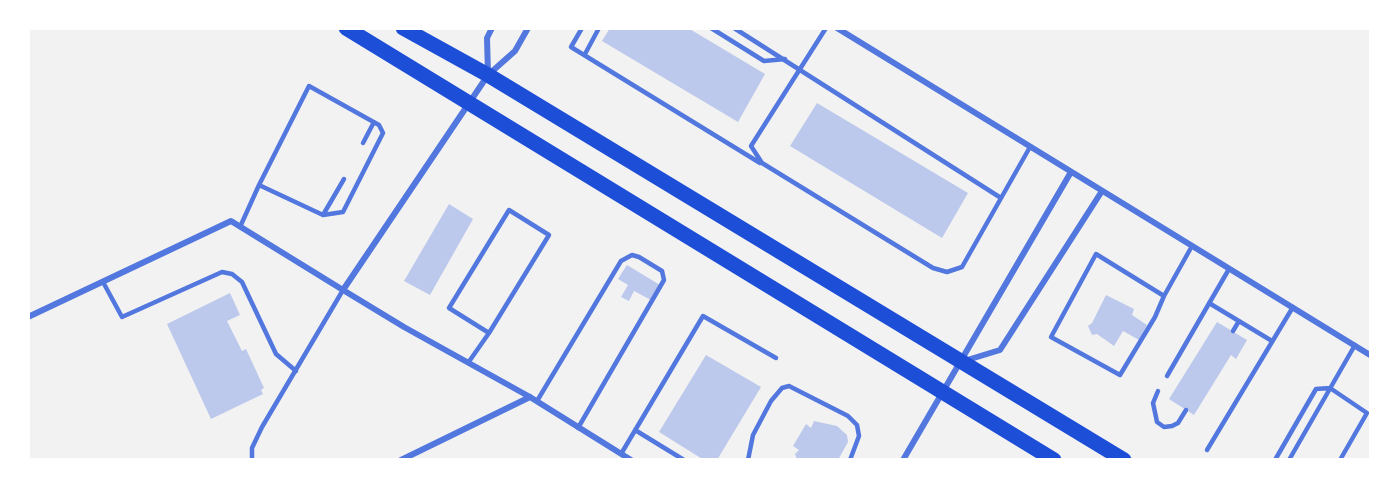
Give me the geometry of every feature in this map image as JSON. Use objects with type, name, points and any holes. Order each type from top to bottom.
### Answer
[{"type":"main road","points":[[346,28],[664,220],[751,277],[1054,459]]},
{"type":"main road","points":[[403,28],[488,75],[1124,459]]},
{"type":"street","points":[[488,75],[487,38],[492,28]]},
{"type":"street","points":[[343,290],[488,75],[515,51],[528,28]]},
{"type":"street","points":[[837,28],[1371,355]]},
{"type":"street","points":[[903,459],[1071,172]]},
{"type":"street","points":[[961,362],[1000,350],[1102,191]]},
{"type":"street","points":[[28,316],[231,221],[343,290],[537,401],[631,459]]},
{"type":"street","points":[[401,459],[530,397]]},
{"type":"lane","points":[[582,28],[571,47],[933,268],[947,272],[962,267],[1030,147]]},
{"type":"lane","points":[[585,54],[600,28]]},
{"type":"lane","points":[[711,28],[764,61],[784,59]]},
{"type":"lane","points":[[734,28],[1001,198]]},
{"type":"lane","points":[[762,164],[751,147],[825,28]]},
{"type":"lane","points":[[240,227],[259,185],[309,86],[379,125],[383,133],[342,212],[323,215],[259,185]]},
{"type":"lane","points":[[363,143],[374,122]]},
{"type":"lane","points":[[323,215],[344,179]]},
{"type":"lane","points":[[468,363],[489,333],[549,235],[509,210],[449,308],[489,333]]},
{"type":"lane","points":[[1164,296],[1096,254],[1051,337],[1120,375],[1155,317],[1192,246]]},
{"type":"lane","points":[[537,401],[621,261],[632,255],[639,256],[662,271],[664,280],[578,428]]},
{"type":"lane","points":[[1167,376],[1229,269]]},
{"type":"lane","points":[[103,282],[122,317],[222,272],[232,274],[242,282],[276,354],[296,370]]},
{"type":"lane","points":[[252,459],[252,448],[343,290]]},
{"type":"lane","points":[[1209,303],[1272,341]]},
{"type":"lane","points":[[1207,450],[1293,307]]},
{"type":"lane","points":[[621,454],[703,316],[776,358]]},
{"type":"lane","points":[[1233,331],[1239,321]]},
{"type":"lane","points":[[1289,459],[1355,345]]},
{"type":"lane","points":[[748,459],[753,435],[771,401],[782,388],[789,386],[805,392],[848,416],[857,425],[859,436],[850,459]]},
{"type":"lane","points":[[1275,459],[1316,389],[1330,388],[1369,415],[1340,459]]},
{"type":"lane","points":[[1158,391],[1153,403],[1157,422],[1164,427],[1178,423],[1186,410]]},
{"type":"lane","points":[[635,430],[684,459]]},
{"type":"building","points":[[610,28],[688,28],[765,74],[738,122],[602,41]]},
{"type":"building","points":[[817,103],[968,193],[942,238],[790,146]]},
{"type":"building","points":[[449,204],[473,219],[430,295],[404,281]]},
{"type":"building","points":[[627,265],[660,285],[651,300],[634,291],[629,301],[621,297],[628,285],[618,279]]},
{"type":"building","points":[[230,293],[240,315],[227,321],[242,351],[246,349],[264,388],[261,390],[263,394],[211,419],[167,324]]},
{"type":"building","points":[[1106,295],[1134,309],[1132,315],[1147,325],[1139,340],[1123,331],[1114,346],[1097,334],[1092,335],[1088,326],[1092,323]]},
{"type":"building","points":[[1217,322],[1247,340],[1236,359],[1231,355],[1194,415],[1169,399]]},
{"type":"building","points":[[706,355],[761,387],[717,460],[704,460],[659,432]]},
{"type":"building","points":[[814,421],[837,426],[847,435],[848,442],[838,460],[797,460],[795,454],[799,450],[793,446],[806,424],[811,428]]}]
